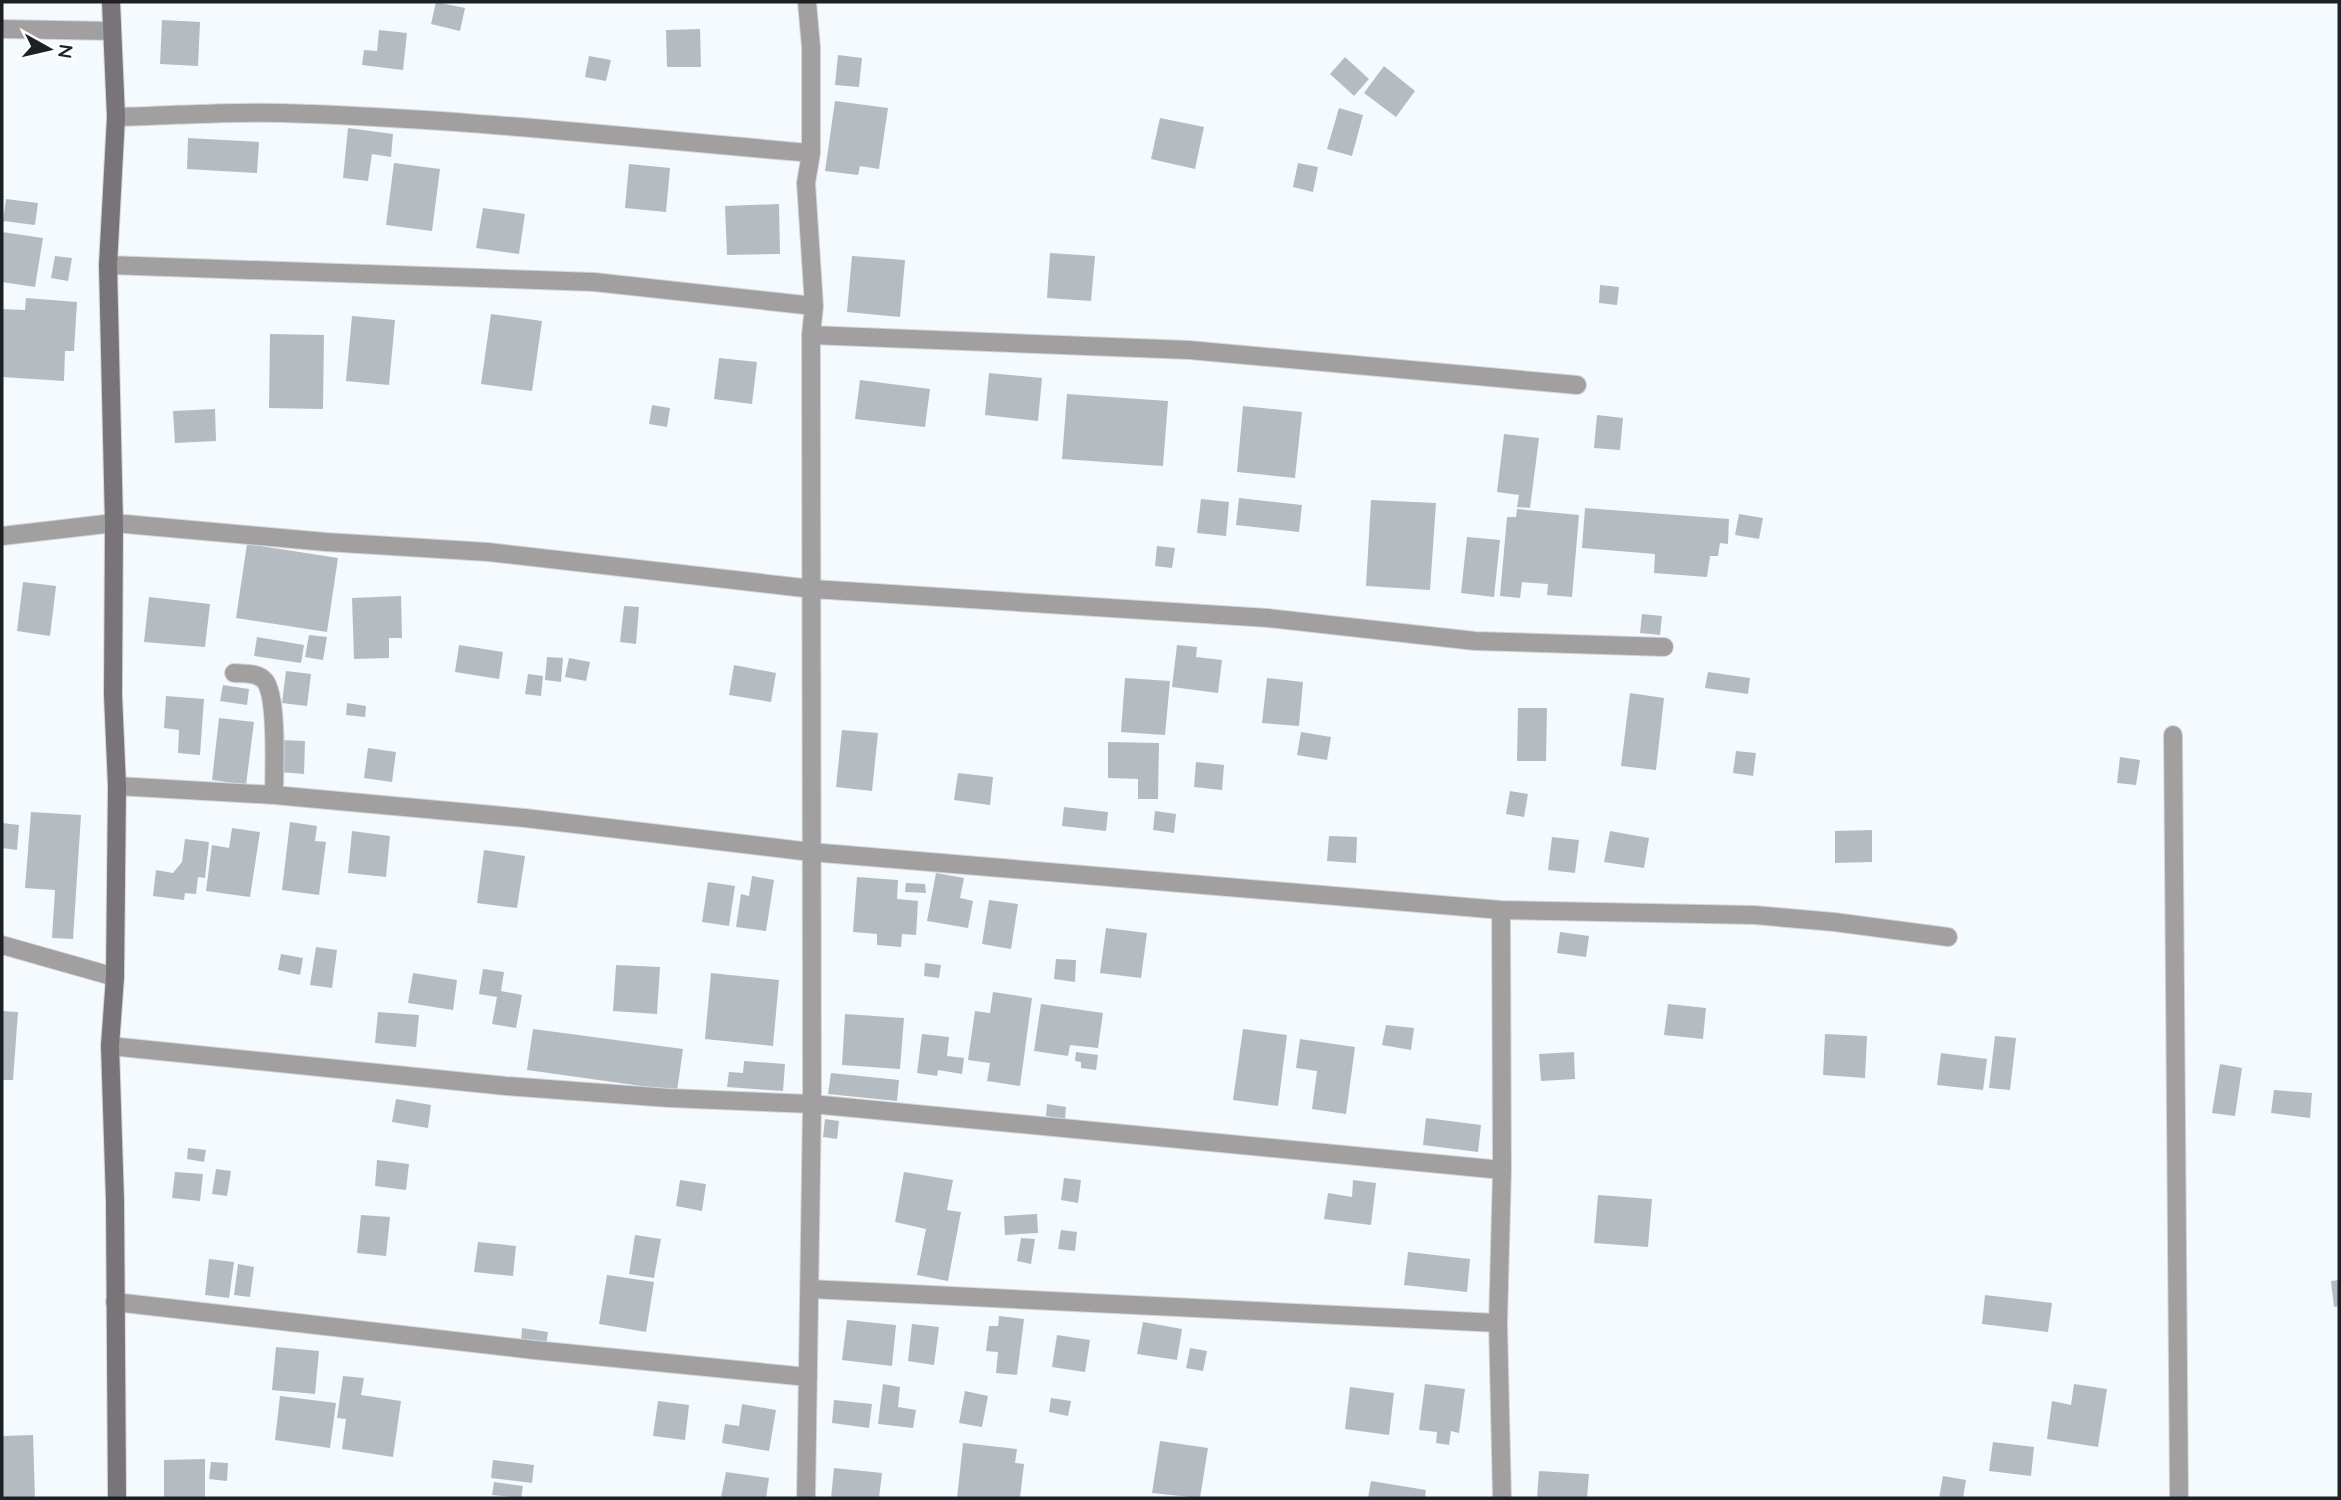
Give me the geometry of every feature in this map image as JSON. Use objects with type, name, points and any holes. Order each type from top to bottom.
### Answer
[{"type":"street","points":[[111,2],[116,117],[108,265],[114,523],[113,695],[117,786],[114,977],[110,1046],[117,1498]]},
{"type":"street","points":[[806,1498],[812,1104],[811,335],[814,306],[806,183],[811,153],[811,47],[807,2]]},
{"type":"street","points":[[2,29],[111,31]]},
{"type":"street","points":[[116,117],[278,113],[445,120],[811,153]]},
{"type":"street","points":[[108,265],[594,282],[814,306]]},
{"type":"street","points":[[811,335],[1189,350],[1577,385]]},
{"type":"street","points":[[2,536],[114,523],[326,542],[488,552],[813,589],[1268,618],[1475,642],[1664,647]]},
{"type":"street","points":[[234,673],[256,675],[265,681],[269,690],[274,727],[274,795]]},
{"type":"street","points":[[2173,735],[2179,1498]]},
{"type":"street","points":[[117,786],[274,795],[526,818],[811,852],[1501,910],[1754,915],[1835,922],[1948,937]]},
{"type":"street","points":[[1501,910],[1502,1170],[1498,1323],[1502,1498]]},
{"type":"street","points":[[2,945],[114,977]]},
{"type":"street","points":[[110,1046],[506,1086],[669,1098],[812,1104],[1502,1170]]},
{"type":"street","points":[[810,1289],[1498,1323]]},
{"type":"street","points":[[115,1302],[534,1350],[808,1377]]},
{"type":"building","points":[[436,2],[465,8],[460,31],[431,24]]},
{"type":"building","points":[[162,20],[200,22],[198,66],[160,64]]},
{"type":"building","points":[[700,29],[701,67],[667,67],[666,30]]},
{"type":"building","points":[[379,30],[407,33],[403,70],[362,65],[364,50],[377,51]]},
{"type":"building","points":[[838,55],[862,58],[859,87],[835,85]]},
{"type":"building","points":[[589,56],[611,60],[606,81],[585,77]]},
{"type":"building","points":[[1345,57],[1369,79],[1354,96],[1330,74]]},
{"type":"building","points":[[1384,66],[1415,91],[1396,117],[1364,93]]},
{"type":"building","points":[[835,101],[888,108],[879,169],[860,166],[858,175],[825,171]]},
{"type":"building","points":[[1339,108],[1363,115],[1352,156],[1327,149]]},
{"type":"building","points":[[1160,118],[1204,127],[1195,169],[1151,159]]},
{"type":"building","points":[[348,128],[393,134],[391,157],[372,154],[368,181],[343,178]]},
{"type":"building","points":[[188,138],[259,142],[257,173],[187,169]]},
{"type":"building","points":[[394,163],[440,169],[432,231],[386,225]]},
{"type":"building","points":[[1298,163],[1318,167],[1313,192],[1293,187]]},
{"type":"building","points":[[629,164],[670,168],[666,212],[625,208]]},
{"type":"building","points":[[6,199],[38,203],[35,225],[3,221]]},
{"type":"building","points":[[779,204],[780,254],[727,255],[725,206]]},
{"type":"building","points":[[483,208],[525,214],[519,254],[476,248]]},
{"type":"building","points":[[2,232],[43,238],[35,287],[2,282]]},
{"type":"building","points":[[1050,253],[1095,256],[1091,301],[1047,298]]},
{"type":"building","points":[[55,256],[72,258],[68,281],[51,278]]},
{"type":"building","points":[[852,256],[905,260],[900,317],[847,312]]},
{"type":"building","points":[[1600,285],[1619,287],[1617,305],[1599,303]]},
{"type":"building","points":[[26,298],[77,302],[74,351],[65,351],[64,381],[2,377],[2,309],[25,310]]},
{"type":"building","points":[[491,314],[542,321],[532,391],[481,384]]},
{"type":"building","points":[[352,316],[395,320],[389,385],[346,381]]},
{"type":"building","points":[[270,334],[324,335],[323,409],[269,408]]},
{"type":"building","points":[[719,358],[757,362],[752,404],[714,399]]},
{"type":"building","points":[[989,373],[1042,378],[1038,421],[985,415]]},
{"type":"building","points":[[860,380],[930,389],[925,427],[855,419]]},
{"type":"building","points":[[1067,394],[1168,401],[1163,466],[1062,459]]},
{"type":"building","points":[[652,405],[670,408],[667,427],[649,424]]},
{"type":"building","points":[[1243,406],[1302,412],[1295,478],[1237,472]]},
{"type":"building","points":[[215,409],[216,441],[175,443],[173,411]]},
{"type":"building","points":[[1597,415],[1623,418],[1620,450],[1594,448]]},
{"type":"building","points":[[1504,434],[1539,438],[1530,508],[1517,507],[1519,495],[1497,492]]},
{"type":"building","points":[[1239,498],[1302,505],[1299,532],[1236,525]]},
{"type":"building","points":[[1201,499],[1229,502],[1226,536],[1197,533]]},
{"type":"building","points":[[1371,500],[1436,503],[1430,590],[1366,586]]},
{"type":"building","points":[[1585,508],[1729,519],[1728,544],[1720,543],[1718,556],[1710,556],[1707,577],[1654,573],[1655,554],[1582,548]]},
{"type":"building","points":[[1517,509],[1579,515],[1572,597],[1547,595],[1548,584],[1522,582],[1520,598],[1500,596],[1507,517],[1516,517]]},
{"type":"building","points":[[1739,514],[1763,518],[1759,539],[1735,535]]},
{"type":"building","points":[[1467,537],[1500,540],[1494,597],[1461,593]]},
{"type":"building","points":[[247,544],[338,558],[327,632],[236,618]]},
{"type":"building","points":[[1157,546],[1175,548],[1172,568],[1155,566]]},
{"type":"building","points":[[23,582],[56,586],[50,636],[17,631]]},
{"type":"building","points":[[401,596],[402,638],[389,638],[389,658],[354,659],[352,598]]},
{"type":"building","points":[[149,597],[210,604],[205,647],[144,642]]},
{"type":"building","points":[[624,606],[639,607],[636,644],[620,642]]},
{"type":"building","points":[[1642,614],[1662,616],[1660,635],[1640,633]]},
{"type":"building","points":[[309,635],[327,637],[323,660],[305,657]]},
{"type":"building","points":[[257,637],[304,645],[301,663],[254,656]]},
{"type":"building","points":[[459,645],[503,652],[499,679],[455,672]]},
{"type":"building","points":[[1177,645],[1197,647],[1196,657],[1222,660],[1218,693],[1172,687]]},
{"type":"building","points":[[547,657],[563,658],[561,682],[545,680]]},
{"type":"building","points":[[569,658],[590,662],[586,681],[565,677]]},
{"type":"building","points":[[734,665],[776,673],[771,702],[729,695]]},
{"type":"building","points":[[286,671],[311,674],[307,706],[282,703]]},
{"type":"building","points":[[1708,672],[1750,678],[1748,694],[1705,688]]},
{"type":"building","points":[[528,674],[543,676],[541,696],[525,694]]},
{"type":"building","points":[[1125,678],[1170,681],[1165,735],[1121,732]]},
{"type":"building","points":[[1267,678],[1303,682],[1299,726],[1262,723]]},
{"type":"building","points":[[223,685],[249,689],[247,705],[220,701]]},
{"type":"building","points":[[1630,693],[1664,698],[1656,770],[1621,766]]},
{"type":"building","points":[[166,696],[204,699],[200,755],[178,753],[179,730],[164,728]]},
{"type":"building","points":[[347,703],[366,706],[365,717],[346,715]]},
{"type":"building","points":[[1518,708],[1547,708],[1546,761],[1517,761]]},
{"type":"building","points":[[219,718],[254,722],[246,785],[212,780]]},
{"type":"building","points":[[842,730],[878,733],[872,791],[836,787]]},
{"type":"building","points":[[1301,732],[1331,737],[1327,760],[1297,755]]},
{"type":"building","points":[[280,740],[305,741],[304,774],[279,772]]},
{"type":"building","points":[[1108,742],[1159,743],[1158,799],[1138,799],[1138,779],[1108,778]]},
{"type":"building","points":[[368,748],[396,752],[392,782],[364,778]]},
{"type":"building","points":[[1736,751],[1756,753],[1753,776],[1733,773]]},
{"type":"building","points":[[2120,757],[2140,760],[2136,785],[2117,783]]},
{"type":"building","points":[[1196,762],[1224,765],[1222,790],[1194,787]]},
{"type":"building","points":[[958,773],[993,777],[990,805],[954,800]]},
{"type":"building","points":[[1510,791],[1528,794],[1524,817],[1506,814]]},
{"type":"building","points":[[1064,807],[1108,812],[1106,831],[1062,826]]},
{"type":"building","points":[[1155,811],[1176,814],[1174,833],[1153,830]]},
{"type":"building","points":[[31,812],[81,815],[73,939],[52,938],[55,890],[25,888]]},
{"type":"building","points":[[290,822],[317,826],[315,841],[326,842],[319,895],[282,890]]},
{"type":"building","points":[[2,823],[19,825],[17,850],[2,848]]},
{"type":"building","points":[[232,828],[260,832],[250,897],[206,891],[212,845],[229,848]]},
{"type":"building","points":[[1872,830],[1872,862],[1835,863],[1835,831]]},
{"type":"building","points":[[352,831],[390,836],[386,877],[348,873]]},
{"type":"building","points":[[1610,831],[1649,838],[1644,868],[1604,862]]},
{"type":"building","points":[[1329,836],[1357,837],[1356,863],[1327,861]]},
{"type":"building","points":[[1552,837],[1579,840],[1575,873],[1548,870]]},
{"type":"building","points":[[185,839],[209,842],[205,878],[198,877],[196,894],[185,893],[184,900],[153,896],[156,870],[173,873],[182,862]]},
{"type":"building","points":[[484,850],[525,856],[517,908],[477,903]]},
{"type":"building","points":[[936,873],[964,878],[960,898],[973,901],[968,928],[927,921]]},
{"type":"building","points":[[752,876],[774,880],[766,931],[736,927],[741,894],[749,896]]},
{"type":"building","points":[[857,877],[898,880],[897,899],[918,901],[916,935],[902,934],[901,947],[877,945],[877,934],[853,932]]},
{"type":"building","points":[[708,882],[735,886],[729,926],[702,922]]},
{"type":"building","points":[[906,883],[925,884],[926,893],[905,892]]},
{"type":"building","points":[[989,900],[1018,904],[1011,949],[982,944]]},
{"type":"building","points":[[1106,928],[1147,933],[1141,978],[1100,973]]},
{"type":"building","points":[[1560,932],[1589,936],[1586,957],[1557,953]]},
{"type":"building","points":[[316,947],[337,950],[332,988],[310,985]]},
{"type":"building","points":[[281,954],[303,958],[300,975],[278,970]]},
{"type":"building","points":[[1056,959],[1076,960],[1075,982],[1054,979]]},
{"type":"building","points":[[925,963],[941,965],[939,978],[924,976]]},
{"type":"building","points":[[616,965],[660,967],[657,1014],[613,1011]]},
{"type":"building","points":[[483,969],[504,972],[501,991],[522,995],[516,1028],[492,1024],[497,997],[479,994]]},
{"type":"building","points":[[413,973],[457,980],[453,1010],[408,1003]]},
{"type":"building","points":[[711,973],[779,980],[773,1046],[705,1039]]},
{"type":"building","points":[[993,992],[1032,998],[1020,1086],[987,1081],[990,1063],[968,1060],[975,1011],[990,1013]]},
{"type":"building","points":[[1041,1004],[1103,1013],[1098,1048],[1070,1045],[1068,1056],[1034,1051]]},
{"type":"building","points":[[1668,1004],[1706,1008],[1703,1039],[1664,1035]]},
{"type":"building","points":[[2,1011],[18,1012],[13,1080],[2,1080]]},
{"type":"building","points":[[378,1012],[419,1015],[416,1047],[375,1043]]},
{"type":"building","points":[[845,1014],[904,1018],[900,1069],[842,1065]]},
{"type":"building","points":[[1386,1025],[1414,1028],[1411,1050],[1382,1045]]},
{"type":"building","points":[[533,1029],[683,1049],[677,1091],[527,1070]]},
{"type":"building","points":[[1243,1029],[1287,1035],[1278,1106],[1233,1100]]},
{"type":"building","points":[[922,1034],[949,1037],[947,1056],[964,1058],[962,1074],[938,1070],[937,1076],[917,1073]]},
{"type":"building","points":[[1825,1034],[1867,1036],[1865,1078],[1823,1075]]},
{"type":"building","points":[[1995,1036],[2016,1038],[2010,1090],[1989,1088]]},
{"type":"building","points":[[1300,1039],[1355,1047],[1346,1114],[1312,1109],[1317,1071],[1296,1068]]},
{"type":"building","points":[[1076,1052],[1098,1055],[1096,1070],[1081,1068],[1081,1062],[1075,1061]]},
{"type":"building","points":[[1574,1052],[1575,1079],[1541,1081],[1539,1054]]},
{"type":"building","points":[[1941,1053],[1987,1059],[1983,1090],[1937,1085]]},
{"type":"building","points":[[744,1061],[785,1064],[783,1091],[727,1087],[729,1072],[743,1073]]},
{"type":"building","points":[[2220,1064],[2242,1068],[2235,1116],[2212,1113]]},
{"type":"building","points":[[831,1073],[899,1080],[897,1101],[828,1094]]},
{"type":"building","points":[[2274,1090],[2312,1093],[2310,1118],[2271,1113]]},
{"type":"building","points":[[396,1099],[431,1105],[428,1128],[392,1122]]},
{"type":"building","points":[[1047,1104],[1066,1107],[1065,1119],[1046,1116]]},
{"type":"building","points":[[1426,1118],[1481,1125],[1478,1152],[1423,1145]]},
{"type":"building","points":[[825,1119],[839,1121],[837,1139],[823,1137]]},
{"type":"building","points":[[188,1148],[206,1150],[204,1162],[187,1159]]},
{"type":"building","points":[[377,1160],[409,1164],[406,1190],[375,1186]]},
{"type":"building","points":[[216,1169],[231,1171],[227,1196],[212,1194]]},
{"type":"building","points":[[175,1172],[203,1174],[200,1201],[172,1198]]},
{"type":"building","points":[[904,1172],[953,1180],[947,1210],[961,1212],[948,1281],[917,1275],[926,1229],[895,1222]]},
{"type":"building","points":[[1064,1178],[1081,1180],[1078,1203],[1061,1200]]},
{"type":"building","points":[[680,1180],[706,1184],[702,1211],[676,1206]]},
{"type":"building","points":[[1353,1180],[1376,1183],[1371,1225],[1324,1219],[1328,1193],[1352,1197]]},
{"type":"building","points":[[1598,1195],[1652,1199],[1648,1247],[1594,1243]]},
{"type":"building","points":[[1037,1214],[1038,1233],[1005,1235],[1004,1216]]},
{"type":"building","points":[[361,1215],[390,1217],[386,1256],[357,1253]]},
{"type":"building","points":[[1061,1230],[1077,1232],[1075,1251],[1058,1249]]},
{"type":"building","points":[[635,1235],[661,1239],[654,1278],[629,1274]]},
{"type":"building","points":[[1021,1238],[1035,1239],[1031,1264],[1017,1261]]},
{"type":"building","points":[[478,1242],[516,1246],[513,1276],[474,1272]]},
{"type":"building","points":[[1408,1252],[1470,1259],[1467,1292],[1404,1285]]},
{"type":"building","points":[[209,1259],[234,1262],[229,1298],[205,1295]]},
{"type":"building","points":[[238,1264],[254,1267],[250,1297],[234,1295]]},
{"type":"building","points":[[607,1275],[654,1282],[646,1332],[599,1324]]},
{"type":"building","points":[[2339,1280],[2339,1306],[2334,1307],[2331,1281]]},
{"type":"building","points":[[1985,1295],[2052,1303],[2048,1332],[1982,1324]]},
{"type":"building","points":[[999,1316],[1024,1319],[1017,1375],[996,1373],[998,1352],[986,1351],[989,1326],[998,1326]]},
{"type":"building","points":[[847,1320],[896,1325],[892,1366],[842,1360]]},
{"type":"building","points":[[1143,1322],[1182,1329],[1177,1360],[1137,1354]]},
{"type":"building","points":[[912,1324],[939,1327],[934,1365],[908,1361]]},
{"type":"building","points":[[522,1328],[548,1332],[546,1346],[521,1343]]},
{"type":"building","points":[[1057,1335],[1090,1340],[1085,1372],[1052,1367]]},
{"type":"building","points":[[276,1347],[319,1351],[315,1394],[272,1390]]},
{"type":"building","points":[[1190,1348],[1207,1351],[1203,1371],[1186,1368]]},
{"type":"building","points":[[343,1376],[364,1378],[361,1395],[401,1401],[393,1457],[342,1449],[346,1419],[337,1418]]},
{"type":"building","points":[[883,1384],[900,1387],[898,1407],[916,1410],[913,1428],[878,1424]]},
{"type":"building","points":[[1425,1384],[1465,1389],[1459,1433],[1451,1431],[1449,1445],[1436,1443],[1437,1432],[1419,1430]]},
{"type":"building","points":[[2074,1384],[2107,1389],[2098,1447],[2047,1439],[2052,1401],[2071,1405]]},
{"type":"building","points":[[1350,1387],[1394,1393],[1389,1435],[1345,1429]]},
{"type":"building","points":[[965,1391],[988,1396],[982,1427],[959,1423]]},
{"type":"building","points":[[280,1396],[336,1403],[330,1448],[275,1440]]},
{"type":"building","points":[[1051,1398],[1071,1401],[1068,1416],[1049,1412]]},
{"type":"building","points":[[834,1400],[872,1404],[869,1428],[832,1423]]},
{"type":"building","points":[[658,1401],[689,1405],[685,1440],[653,1436]]},
{"type":"building","points":[[742,1404],[776,1410],[769,1451],[722,1443],[725,1424],[739,1426]]},
{"type":"building","points":[[33,1435],[35,1498],[2,1498],[2,1436]]},
{"type":"building","points":[[1160,1441],[1208,1448],[1200,1498],[1152,1493]]},
{"type":"building","points":[[1993,1442],[2034,1447],[2031,1476],[1989,1471]]},
{"type":"building","points":[[963,1443],[1017,1449],[1015,1463],[1024,1464],[1020,1498],[957,1498]]},
{"type":"building","points":[[205,1459],[205,1498],[164,1498],[164,1460]]},
{"type":"building","points":[[493,1460],[534,1465],[532,1483],[491,1478]]},
{"type":"building","points":[[211,1462],[228,1463],[227,1481],[209,1479]]},
{"type":"building","points":[[834,1468],[882,1473],[879,1498],[831,1498]]},
{"type":"building","points":[[1539,1471],[1589,1474],[1587,1498],[1537,1498]]},
{"type":"building","points":[[726,1472],[769,1478],[766,1498],[721,1497]]},
{"type":"building","points":[[1943,1476],[1966,1480],[1963,1498],[1939,1498]]},
{"type":"building","points":[[1371,1481],[1426,1490],[1425,1498],[1368,1498]]},
{"type":"building","points":[[494,1482],[523,1486],[521,1498],[492,1495]]}]
